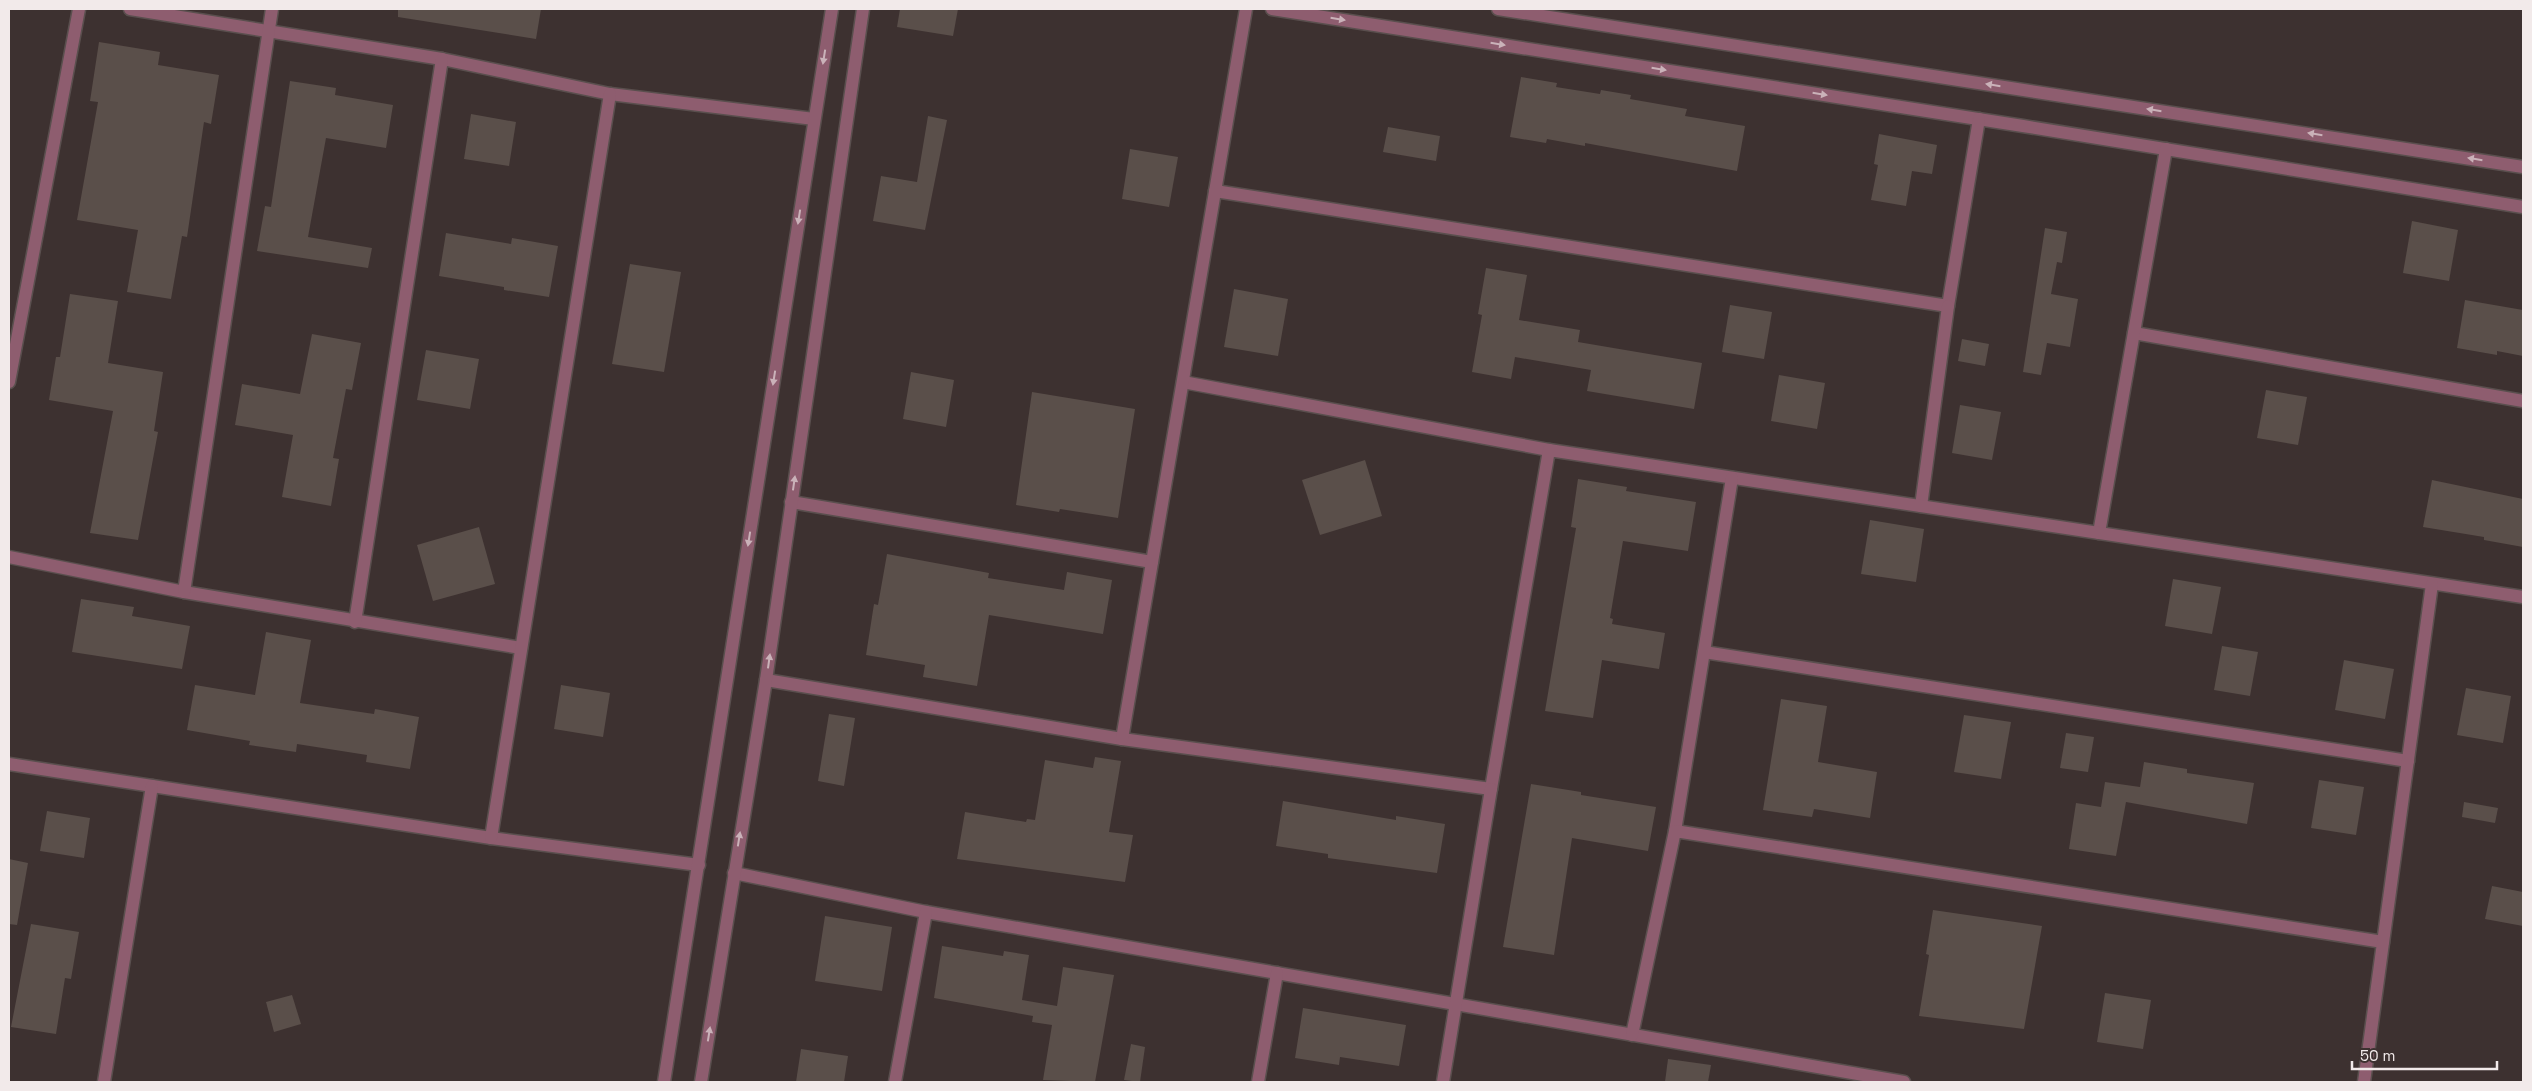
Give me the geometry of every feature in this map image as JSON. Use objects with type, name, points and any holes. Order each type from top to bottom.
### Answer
[{"type":"street","points":[[9,382],[79,9]]},
{"type":"street","points":[[130,9],[442,59],[610,94],[814,119]]},
{"type":"street","points":[[184,592],[272,9]]},
{"type":"street","points":[[664,1082],[832,9]]},
{"type":"street","points":[[701,1082],[766,680],[863,9]]},
{"type":"street","points":[[1122,739],[1246,9]]},
{"type":"street","points":[[1272,9],[1979,119],[2523,207]]},
{"type":"street","points":[[1498,9],[2523,167]]},
{"type":"street","points":[[355,622],[442,59]]},
{"type":"street","points":[[491,838],[610,94]]},
{"type":"street","points":[[1921,506],[1948,306],[1979,119]]},
{"type":"street","points":[[2099,533],[2166,149]]},
{"type":"street","points":[[1215,191],[1948,306]]},
{"type":"street","points":[[2134,333],[2523,401]]},
{"type":"street","points":[[1183,382],[1549,450],[2523,597]]},
{"type":"street","points":[[1443,1082],[1549,450]]},
{"type":"street","points":[[1632,1035],[1675,831],[1732,478]]},
{"type":"street","points":[[791,502],[1152,562]]},
{"type":"street","points":[[9,557],[184,592],[355,622],[521,648]]},
{"type":"street","points":[[2364,1082],[2432,584]]},
{"type":"street","points":[[1704,652],[2408,761]]},
{"type":"street","points":[[766,680],[1122,739],[1491,789]]},
{"type":"street","points":[[9,764],[491,838],[699,865]]},
{"type":"street","points":[[104,1082],[152,786]]},
{"type":"street","points":[[1675,831],[2383,942]]},
{"type":"street","points":[[734,873],[926,912],[1904,1082]]},
{"type":"street","points":[[895,1082],[926,912]]},
{"type":"street","points":[[1258,1082],[1277,973]]},
{"type":"building","points":[[398,9],[541,9],[536,39],[398,17]]},
{"type":"building","points":[[900,9],[958,9],[953,36],[897,27]]},
{"type":"building","points":[[99,42],[160,52],[158,65],[219,75],[211,124],[204,122],[187,237],[182,236],[171,299],[127,292],[138,230],[77,220],[98,102],[90,101]]},
{"type":"building","points":[[1521,77],[1557,83],[1556,87],[1600,94],[1601,90],[1631,95],[1630,99],[1687,109],[1685,116],[1745,126],[1737,171],[1585,143],[1585,146],[1547,139],[1546,143],[1510,137]]},
{"type":"building","points":[[290,81],[336,88],[335,95],[393,105],[386,148],[326,138],[308,237],[372,248],[368,268],[257,251],[265,206],[271,207]]},
{"type":"building","points":[[471,114],[516,122],[509,166],[464,159]]},
{"type":"building","points":[[928,116],[947,120],[925,230],[873,221],[881,176],[917,182]]},
{"type":"building","points":[[1388,127],[1440,136],[1436,161],[1383,152]]},
{"type":"building","points":[[1879,134],[1937,145],[1932,174],[1912,171],[1906,206],[1871,200],[1878,165],[1874,164]]},
{"type":"building","points":[[1130,149],[1178,157],[1169,207],[1122,199]]},
{"type":"building","points":[[2412,221],[2458,230],[2449,281],[2403,273]]},
{"type":"building","points":[[2045,228],[2067,232],[2062,263],[2057,262],[2051,294],[2078,299],[2070,347],[2047,343],[2041,375],[2023,372]]},
{"type":"building","points":[[446,233],[511,244],[512,238],[558,246],[549,297],[504,290],[504,287],[439,276]]},
{"type":"building","points":[[630,264],[681,272],[664,372],[612,364]]},
{"type":"building","points":[[1486,268],[1527,275],[1519,320],[1580,330],[1578,342],[1702,363],[1694,409],[1587,391],[1591,370],[1515,357],[1511,379],[1472,372],[1482,315],[1478,314]]},
{"type":"building","points":[[1234,289],[1288,299],[1278,356],[1224,347]]},
{"type":"building","points":[[70,294],[118,301],[108,363],[163,372],[154,431],[158,432],[138,540],[90,533],[113,411],[49,400],[56,357],[60,357]]},
{"type":"building","points":[[2465,300],[2523,310],[2523,356],[2497,351],[2497,355],[2457,348]]},
{"type":"building","points":[[1730,305],[1772,312],[1764,359],[1722,352]]},
{"type":"building","points":[[312,334],[361,343],[352,390],[346,389],[333,458],[339,459],[331,506],[282,497],[293,435],[235,425],[242,384],[300,394]]},
{"type":"building","points":[[1962,339],[1989,344],[1985,366],[1958,361]]},
{"type":"building","points":[[426,350],[479,359],[470,409],[417,400]]},
{"type":"building","points":[[911,372],[954,380],[946,427],[903,419]]},
{"type":"building","points":[[1779,375],[1825,383],[1817,429],[1771,421]]},
{"type":"building","points":[[2266,390],[2307,397],[2298,445],[2257,438]]},
{"type":"building","points":[[1032,392],[1135,409],[1118,518],[1060,509],[1059,512],[1016,505]]},
{"type":"building","points":[[1960,405],[2001,412],[1992,460],[1952,453]]},
{"type":"building","points":[[1365,460],[1382,516],[1320,535],[1302,480]]},
{"type":"building","points":[[1578,479],[1627,487],[1626,491],[1696,502],[1688,551],[1623,541],[1610,618],[1613,619],[1612,624],[1665,633],[1659,669],[1602,660],[1593,718],[1545,711],[1576,528],[1571,527]]},
{"type":"building","points":[[2432,480],[2523,499],[2523,547],[2484,540],[2484,537],[2423,527]]},
{"type":"building","points":[[1870,520],[1924,529],[1916,582],[1861,574]]},
{"type":"building","points":[[479,527],[495,584],[433,601],[417,545]]},
{"type":"building","points":[[887,554],[989,573],[988,578],[1064,590],[1067,572],[1112,580],[1103,634],[989,615],[977,686],[923,677],[925,665],[866,655],[874,604],[878,605]]},
{"type":"building","points":[[2173,579],[2221,587],[2212,634],[2165,626]]},
{"type":"building","points":[[81,599],[134,607],[132,616],[190,626],[182,669],[72,652]]},
{"type":"building","points":[[266,632],[311,640],[300,703],[374,714],[375,709],[419,717],[410,769],[366,762],[367,755],[297,744],[296,752],[249,745],[250,741],[187,730],[195,685],[255,695]]},
{"type":"building","points":[[2222,646],[2258,652],[2250,696],[2214,690]]},
{"type":"building","points":[[2344,660],[2394,669],[2385,719],[2335,710]]},
{"type":"building","points":[[561,685],[610,693],[603,737],[554,729]]},
{"type":"building","points":[[2466,688],[2511,696],[2503,743],[2457,735]]},
{"type":"building","points":[[1781,699],[1827,706],[1818,762],[1877,772],[1870,818],[1814,809],[1812,817],[1763,810]]},
{"type":"building","points":[[829,714],[855,718],[844,786],[818,781]]},
{"type":"building","points":[[1964,715],[2011,722],[2001,779],[1954,772]]},
{"type":"building","points":[[2066,733],[2094,737],[2088,772],[2060,768]]},
{"type":"building","points":[[1095,757],[1121,761],[1109,832],[1133,835],[1125,882],[957,859],[965,812],[1026,822],[1027,819],[1035,820],[1045,760],[1093,768]]},
{"type":"building","points":[[2144,762],[2187,769],[2187,773],[2254,783],[2247,824],[2126,802],[2116,856],[2069,849],[2076,803],[2101,807],[2105,782],[2140,787]]},
{"type":"building","points":[[2319,780],[2364,787],[2356,835],[2311,828]]},
{"type":"building","points":[[1531,784],[1581,792],[1581,795],[1656,807],[1648,851],[1572,838],[1554,955],[1503,947]]},
{"type":"building","points":[[1283,801],[1396,820],[1396,816],[1445,824],[1437,873],[1328,858],[1328,854],[1276,846]]},
{"type":"building","points":[[2464,802],[2498,808],[2495,823],[2462,817]]},
{"type":"building","points":[[47,811],[90,818],[84,858],[40,851]]},
{"type":"building","points":[[9,859],[28,863],[17,925],[9,924]]},
{"type":"building","points":[[2492,886],[2523,892],[2523,926],[2485,919]]},
{"type":"building","points":[[1933,910],[2042,926],[2024,1029],[1919,1016],[1929,955],[1926,954]]},
{"type":"building","points":[[825,916],[892,927],[882,991],[815,981]]},
{"type":"building","points":[[31,924],[79,932],[71,979],[65,978],[56,1034],[11,1027]]},
{"type":"building","points":[[942,946],[1003,956],[1004,951],[1029,955],[1022,1000],[1057,1006],[1063,967],[1114,975],[1095,1082],[1043,1080],[1052,1025],[1032,1022],[1033,1016],[934,998]]},
{"type":"building","points":[[2105,993],[2151,1000],[2143,1049],[2097,1042]]},
{"type":"building","points":[[292,995],[301,1024],[274,1032],[266,1002]]},
{"type":"building","points":[[1303,1008],[1406,1025],[1399,1066],[1340,1057],[1339,1065],[1295,1058]]},
{"type":"building","points":[[1131,1044],[1145,1047],[1140,1082],[1124,1080]]},
{"type":"building","points":[[801,1049],[848,1056],[844,1082],[796,1082]]},
{"type":"building","points":[[1668,1059],[1711,1065],[1708,1082],[1665,1082]]}]
